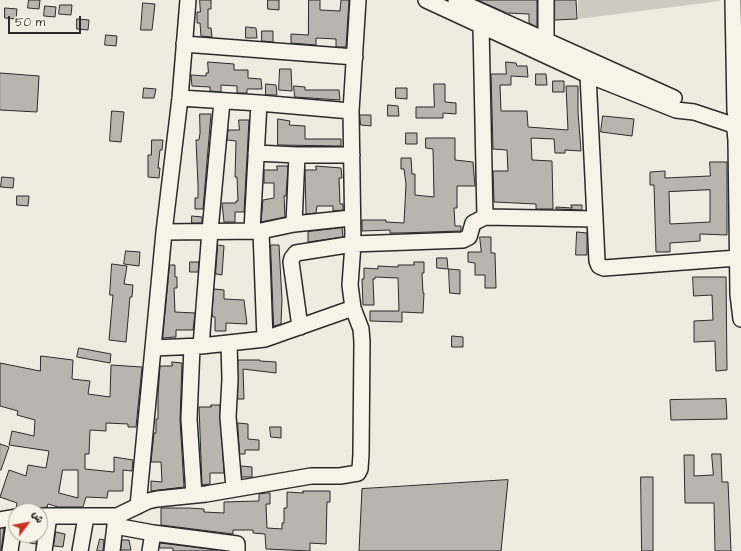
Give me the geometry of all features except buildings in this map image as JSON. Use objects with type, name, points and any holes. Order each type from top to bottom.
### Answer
[{"type":"street","points":[[138,506],[164,232],[180,98],[188,0]]},
{"type":"street","points":[[112,551],[116,521],[138,506],[157,499],[194,495],[311,476],[351,475],[360,471],[362,342],[361,329],[352,308],[350,285],[353,244],[351,218],[351,111],[358,0]]},
{"type":"street","points":[[426,0],[588,74],[676,110],[694,112],[737,125]]},
{"type":"street","points":[[456,0],[546,42],[680,101],[694,112]]},
{"type":"street","points":[[546,0],[546,42]]},
{"type":"street","points":[[733,0],[739,212],[738,303],[741,318]]},
{"type":"street","points":[[481,26],[486,217]]},
{"type":"street","points":[[184,44],[355,57]]},
{"type":"street","points":[[588,74],[597,261],[601,267],[738,258]]},
{"type":"street","points":[[180,98],[351,111]]},
{"type":"street","points":[[194,495],[190,419],[196,347],[210,231],[222,101]]},
{"type":"street","points":[[259,103],[256,153],[256,230],[265,339]]},
{"type":"street","points":[[256,153],[352,155]]},
{"type":"street","points":[[294,224],[297,155]]},
{"type":"street","points":[[300,327],[291,262],[294,255],[299,252],[353,244],[463,240],[469,236],[473,223],[486,217],[595,219]]},
{"type":"street","points":[[164,232],[256,230],[351,218]]},
{"type":"street","points":[[153,348],[196,347],[265,339],[352,308]]},
{"type":"street","points":[[229,344],[230,380],[228,417],[234,488]]},
{"type":"street","points":[[48,516],[86,517],[116,521],[153,533],[203,545],[237,544],[237,551]]},
{"type":"street","points":[[80,551],[86,517]]},
{"type":"street","points":[[150,551],[153,533]]},
{"type":"shaded area","points":[[578,0],[720,0],[720,1],[578,19]]}]
